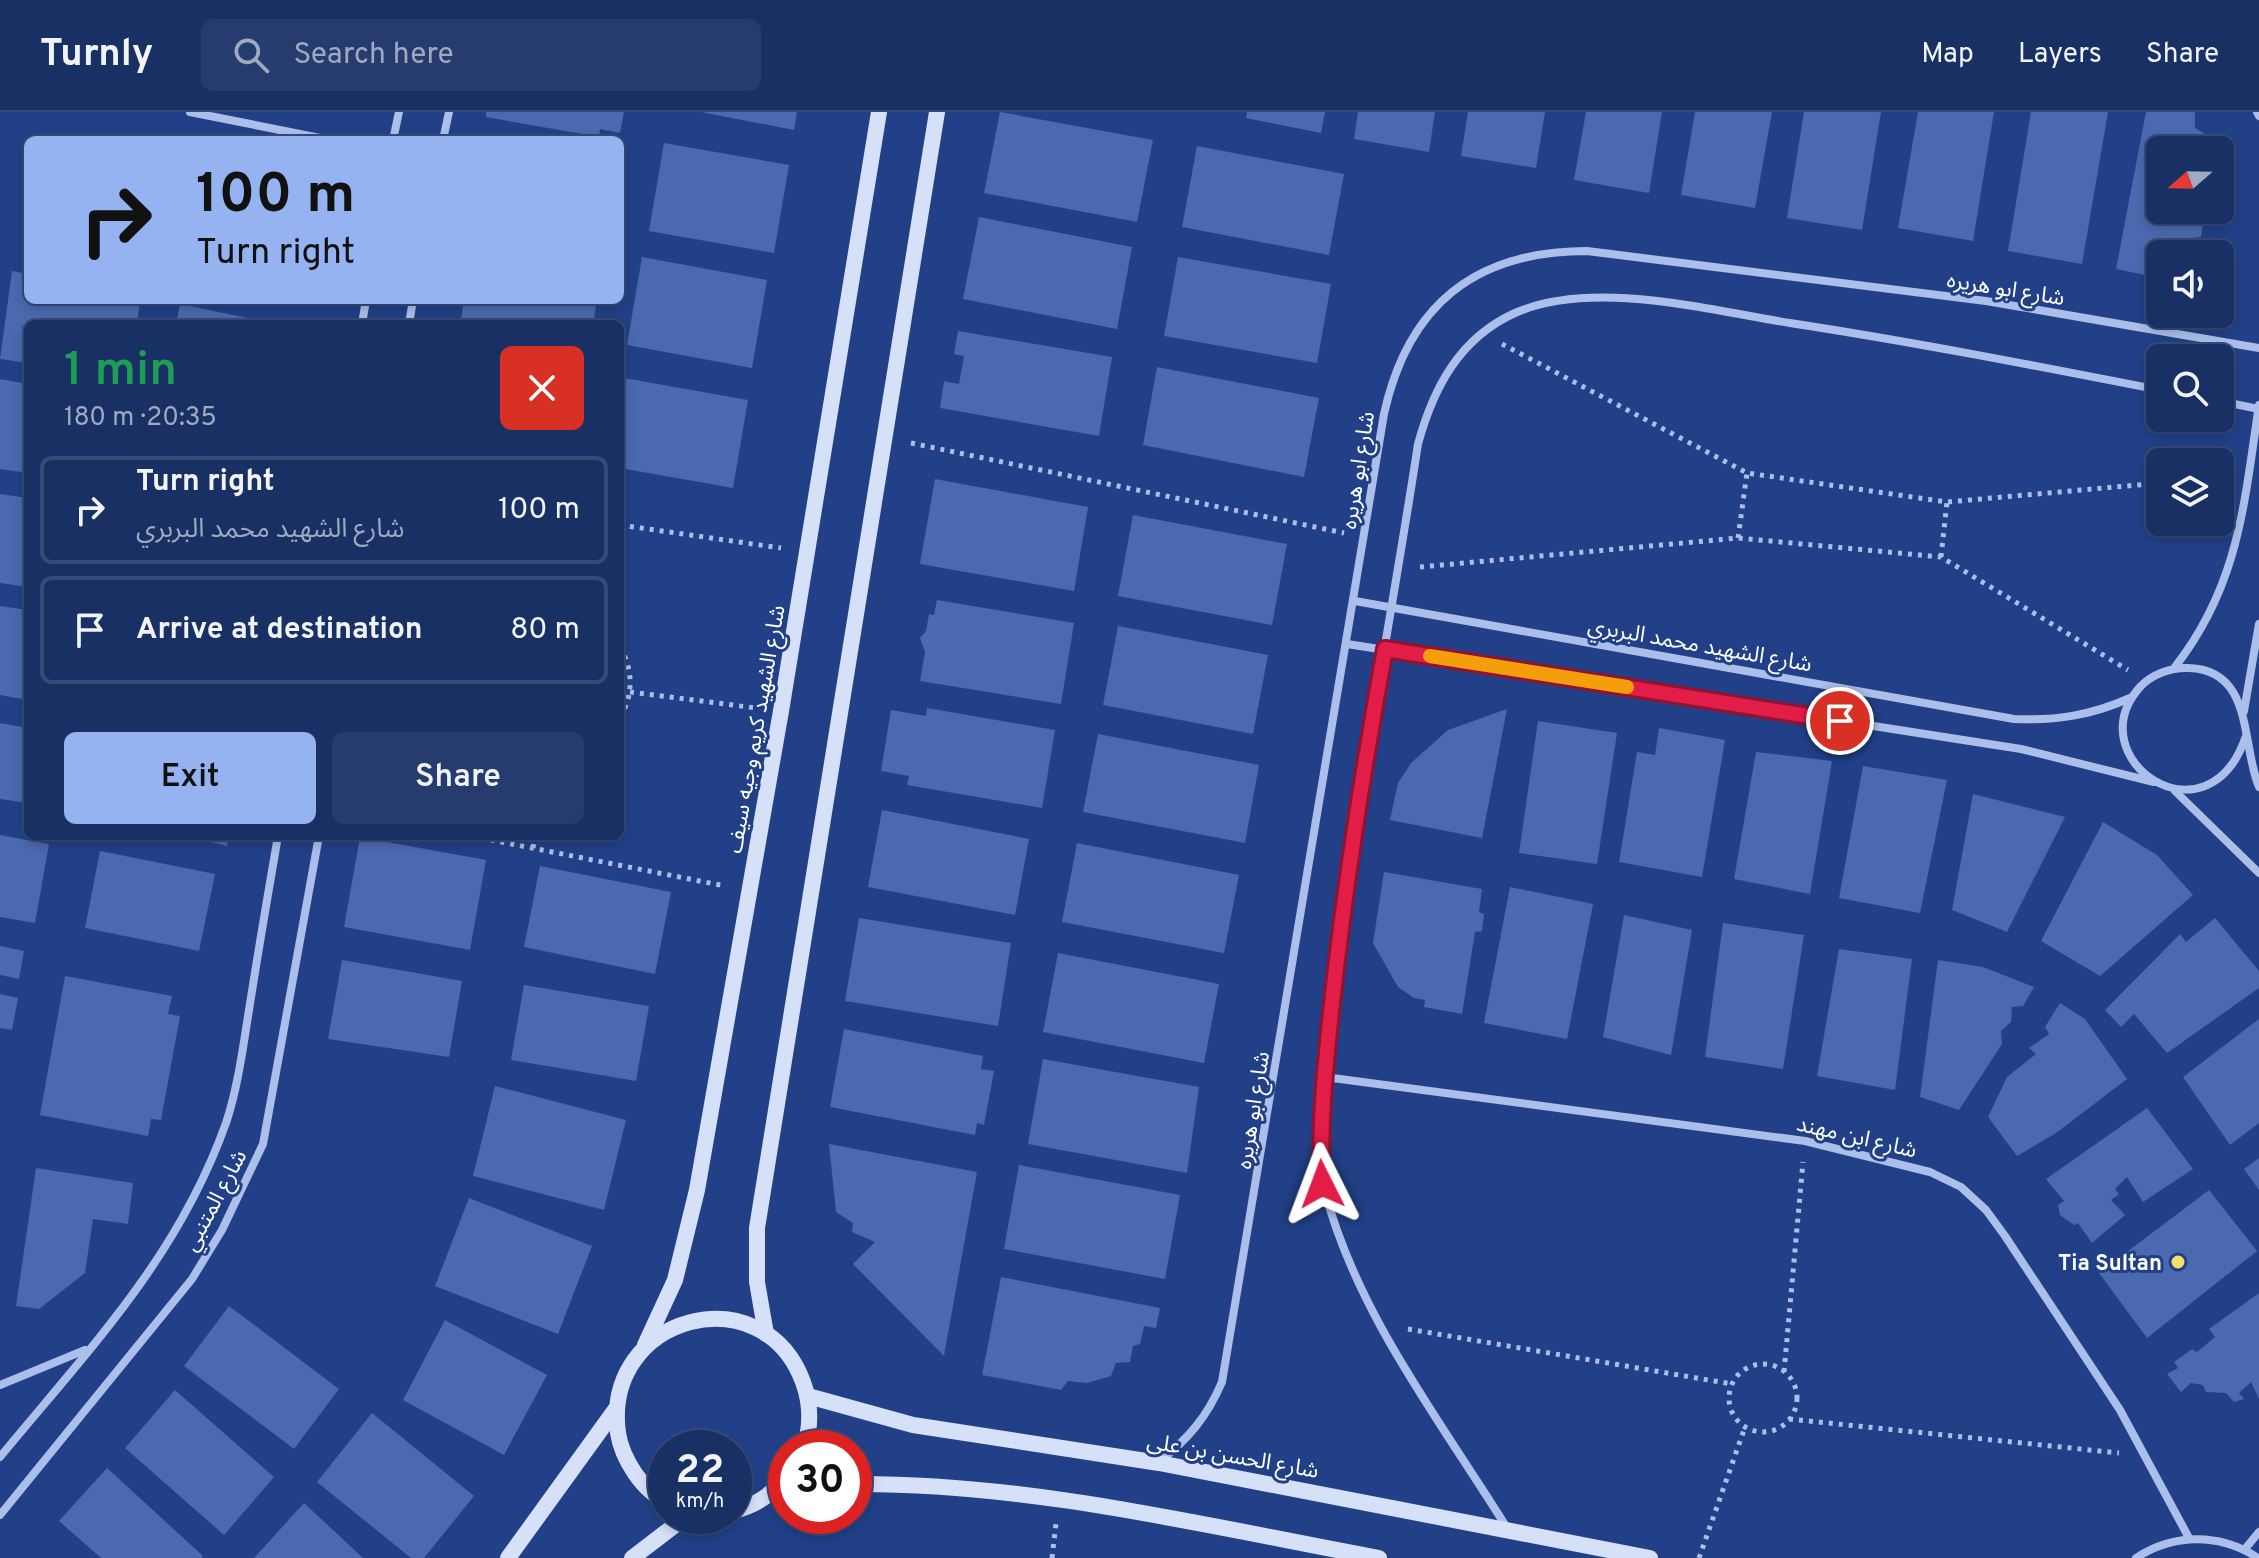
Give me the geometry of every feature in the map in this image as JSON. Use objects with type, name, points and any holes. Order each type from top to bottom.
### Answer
[{"type":"street","points":[[190,112],[310,136]]},
{"type":"street","points":[[394,136],[399,112]]},
{"type":"street","points":[[444,136],[449,112]]},
{"type":"street","name":"شارع الشهيد كريم وجيه سيف","points":[[615,1410],[630,1364],[645,1345],[675,1280],[687,1234],[781,711],[879,112]]},
{"type":"street","points":[[766,1334],[757,1282],[757,1228],[937,112]]},
{"type":"street","name":"شارع ابو هريره","points":[[1159,1463],[1189,1439],[1202,1422],[1222,1382],[1393,374],[1411,337],[1437,305],[1470,279],[1506,261],[1546,251],[1587,251],[1986,301],[2259,348]]},
{"type":"street","points":[[1507,1528],[1380,1325],[1339,1242],[1322,1184],[1319,1131],[1359,794],[1418,444],[1430,402],[1449,368],[1480,332],[1516,312],[1561,300],[1658,302],[1913,342],[2146,387]]},
{"type":"street","points":[[2175,667],[2214,609],[2227,576],[2259,407],[2234,403]]},
{"type":"street","name":"شارع الشهيد محمد البربري","points":[[1355,601],[2014,719],[2062,719],[2108,708],[2130,698]]},
{"type":"street","points":[[2259,624],[2244,712],[2246,736],[2259,787]]},
{"type":"street","points":[[1347,644],[2021,749],[2154,782],[2174,790],[2259,873]]},
{"type":"street","points":[[2154,782],[2139,770],[2128,754],[2124,735],[2130,698],[2146,681],[2175,667],[2198,668],[2218,676],[2234,692],[2244,712]]},
{"type":"street","points":[[2174,790],[2199,789],[2222,779],[2238,760],[2246,736]]},
{"type":"street","name":"شارع المتنبي","points":[[0,1457],[145,1281],[190,1207],[227,1120],[239,1071],[277,840]]},
{"type":"street","name":"شارع المتنبي","points":[[0,1515],[192,1279],[246,1184],[263,1144],[318,840]]},
{"type":"street","name":"شارع ابن مهند","points":[[1325,1077],[1805,1141],[1930,1172],[1961,1187],[1986,1210],[2147,1457],[2189,1538]]},
{"type":"street","points":[[645,1345],[672,1327],[703,1318],[736,1321],[766,1334],[785,1350],[799,1372],[808,1396],[810,1430]]},
{"type":"street","points":[[0,1385],[46,1369],[89,1348]]},
{"type":"street","name":"شارع الحسن بن على","points":[[808,1396],[913,1425],[1159,1463],[1650,1558]]},
{"type":"street","points":[[615,1410],[620,1444],[636,1475],[648,1485]]},
{"type":"street","points":[[508,1558],[615,1410]]},
{"type":"street","points":[[872,1484],[933,1485],[1059,1498],[1379,1558]]},
{"type":"street","points":[[2245,1549],[2259,1532]]},
{"type":"street","points":[[632,1558],[663,1534]]},
{"type":"street","points":[[2136,1558],[2167,1542],[2189,1538],[2218,1540],[2245,1549],[2258,1558]]},
{"type":"path","points":[[1480,332],[1747,473],[1947,502],[2146,484]]},
{"type":"path","points":[[884,438],[1364,537]]},
{"type":"path","points":[[1738,538],[1747,473]]},
{"type":"path","points":[[1941,557],[1947,502]]},
{"type":"path","points":[[624,526],[808,552]]},
{"type":"path","points":[[1399,569],[1738,538],[1941,557],[2146,681]]},
{"type":"path","points":[[624,654],[630,692],[624,707]]},
{"type":"path","points":[[630,692],[781,711]]},
{"type":"path","points":[[492,840],[749,891]]},
{"type":"path","points":[[533,848],[534,840]]},
{"type":"path","points":[[1784,1372],[1805,1141]]},
{"type":"path","points":[[1380,1325],[1732,1384]]},
{"type":"path","points":[[1773,1366],[1784,1372],[1797,1394],[1796,1407],[1789,1419],[1769,1432],[1745,1427],[1733,1415],[1729,1400],[1732,1384],[1749,1367],[1773,1366]]},
{"type":"path","points":[[1789,1419],[2147,1457]]},
{"type":"path","points":[[1699,1558],[1745,1427]]},
{"type":"building","points":[[486,112],[624,112],[620,133],[600,129],[599,136],[486,117]]},
{"type":"building","points":[[701,112],[797,112],[794,130]]},
{"type":"building","points":[[1000,112],[1153,140],[1137,222],[984,193]]},
{"type":"building","points":[[1247,112],[1325,112],[1321,133],[1246,118]]},
{"type":"building","points":[[1358,112],[1435,112],[1429,152],[1354,139]]},
{"type":"building","points":[[1468,112],[1545,112],[1536,168],[1461,156]]},
{"type":"building","points":[[1586,112],[1662,112],[1649,193],[1574,180]]},
{"type":"building","points":[[1695,112],[1772,112],[1755,208],[1681,195]]},
{"type":"building","points":[[1804,112],[1881,112],[1862,230],[1787,218]]},
{"type":"building","points":[[1918,112],[1994,112],[1973,241],[1898,228]]},
{"type":"building","points":[[2031,112],[2108,112],[2082,264],[2008,251]]},
{"type":"building","points":[[2146,112],[2195,112],[2195,128],[2206,136],[2146,136],[2146,224],[2203,224],[2201,237],[2146,240],[2146,275],[2116,269]]},
{"type":"building","points":[[664,143],[789,165],[774,253],[649,231]]},
{"type":"building","points":[[1197,146],[1344,174],[1329,255],[1182,227]]},
{"type":"building","points":[[979,217],[1132,247],[1117,329],[963,299]]},
{"type":"building","points":[[642,257],[767,280],[752,368],[627,345]]},
{"type":"building","points":[[1178,257],[1331,284],[1317,363],[1164,336]]},
{"type":"building","points":[[12,271],[24,273],[24,304],[140,304],[138,320],[24,320],[24,362],[0,359]]},
{"type":"building","points":[[180,304],[257,320],[177,320]]},
{"type":"building","points":[[463,304],[596,304],[594,320],[461,319]]},
{"type":"building","points":[[958,331],[1112,357],[1099,436],[940,408],[944,381],[959,384],[964,356],[954,354]]},
{"type":"building","points":[[1157,367],[1319,398],[1304,477],[1143,445]]},
{"type":"building","points":[[624,378],[748,400],[733,488],[624,469]]},
{"type":"building","points":[[0,379],[24,383],[24,472],[0,469]]},
{"type":"building","points":[[935,479],[1088,507],[1074,591],[920,564]]},
{"type":"building","points":[[0,494],[24,497],[24,586],[0,583]]},
{"type":"building","points":[[1133,515],[1287,544],[1272,625],[1118,596]]},
{"type":"building","points":[[937,600],[1074,623],[1061,704],[920,681],[925,652],[920,638],[926,631],[929,614],[934,615]]},
{"type":"building","points":[[0,606],[24,609],[24,699],[0,695]]},
{"type":"building","points":[[1118,626],[1268,655],[1253,734],[1103,705]]},
{"type":"building","points":[[927,708],[1055,730],[1042,808],[907,785],[909,776],[881,771],[891,710],[926,716]]},
{"type":"building","points":[[1507,709],[1482,838],[1390,820],[1398,783],[1411,763],[1448,730]]},
{"type":"building","points":[[1538,721],[1617,733],[1597,864],[1519,853]]},
{"type":"building","points":[[0,723],[24,727],[24,802],[0,799]]},
{"type":"building","points":[[1659,728],[1725,740],[1702,877],[1619,862],[1637,752],[1655,755]]},
{"type":"building","points":[[1098,734],[1259,765],[1245,843],[1083,812]]},
{"type":"building","points":[[1756,752],[1832,761],[1810,894],[1734,879]]},
{"type":"building","points":[[1863,766],[1947,780],[1920,913],[1839,898]]},
{"type":"building","points":[[1973,794],[2065,817],[2007,932],[1952,910]]},
{"type":"building","points":[[882,810],[1029,839],[1015,915],[868,887]]},
{"type":"building","points":[[2103,822],[2157,855],[2193,895],[2100,976],[2041,941]]},
{"type":"building","points":[[0,835],[49,844],[35,923],[0,917]]},
{"type":"building","points":[[202,840],[228,840],[227,846]]},
{"type":"building","points":[[359,840],[376,840],[486,860],[470,950],[344,927]]},
{"type":"building","points":[[1077,843],[1239,875],[1224,953],[1062,922]]},
{"type":"building","points":[[100,851],[215,874],[199,951],[85,928]]},
{"type":"building","points":[[540,866],[671,892],[655,974],[524,947]]},
{"type":"building","points":[[1384,872],[1482,889],[1479,912],[1484,914],[1482,931],[1475,932],[1462,1014],[1424,1007],[1425,1000],[1414,998],[1398,987],[1373,943]]},
{"type":"building","points":[[1510,887],[1593,904],[1567,1039],[1484,1023]]},
{"type":"building","points":[[1624,915],[1692,930],[1671,1055],[1603,1037]]},
{"type":"building","points":[[859,918],[1011,943],[998,1026],[845,1001]]},
{"type":"building","points":[[2215,918],[2259,971],[2259,988],[2167,1053],[2134,1014],[2121,1027],[2105,1010],[2180,934],[2186,942]]},
{"type":"building","points":[[1723,923],[1804,935],[1783,1069],[1705,1057]]},
{"type":"building","points":[[0,946],[24,951],[19,979],[0,975]]},
{"type":"building","points":[[1839,949],[1912,959],[1895,1090],[1817,1076]]},
{"type":"building","points":[[1058,953],[1219,984],[1204,1063],[1043,1032]]},
{"type":"building","points":[[342,960],[462,981],[449,1057],[328,1039]]},
{"type":"building","points":[[1938,960],[1983,967],[2034,987],[2023,1006],[2012,1007],[2011,1022],[2001,1031],[2002,1044],[1959,1110],[1920,1097]]},
{"type":"building","points":[[65,976],[172,996],[168,1014],[180,1016],[161,1120],[151,1119],[148,1136],[40,1115]]},
{"type":"building","points":[[524,985],[649,1006],[636,1081],[511,1060]]},
{"type":"building","points":[[0,994],[18,998],[12,1030],[0,1028]]},
{"type":"building","points":[[2060,1003],[2085,1019],[2127,1079],[2056,1133],[2017,1156],[1988,1117],[2007,1077],[2036,1054],[2029,1048],[2049,1034],[2045,1027]]},
{"type":"building","points":[[2259,1019],[2259,1123],[2230,1145],[2183,1077]]},
{"type":"building","points":[[844,1029],[983,1056],[981,1069],[994,1071],[984,1125],[977,1123],[975,1135],[830,1107]]},
{"type":"building","points":[[1043,1059],[1199,1087],[1187,1173],[1028,1144]]},
{"type":"building","points":[[495,1086],[626,1120],[604,1210],[473,1176]]},
{"type":"building","points":[[2147,1108],[2193,1169],[2143,1202],[2127,1177],[2115,1189],[2119,1194],[2111,1200],[2125,1215],[2092,1243],[2078,1223],[2074,1225],[2060,1215],[2058,1205],[2064,1201],[2046,1179]]},
{"type":"building","points":[[829,1144],[977,1172],[944,1356],[853,1264],[875,1242],[852,1232],[853,1223],[836,1212]]},
{"type":"building","points":[[2259,1158],[2259,1190],[2244,1169]]},
{"type":"building","points":[[1019,1165],[1180,1195],[1165,1279],[1004,1249]]},
{"type":"building","points":[[36,1168],[133,1183],[128,1224],[93,1219],[85,1273],[39,1309],[16,1306]]},
{"type":"building","name":"Tia Sultan","points":[[2209,1190],[2257,1251],[2147,1338],[2099,1273]]},
{"type":"building","points":[[469,1198],[592,1246],[558,1334],[435,1286]]},
{"type":"building","points":[[1001,1277],[1160,1308],[1156,1328],[1144,1326],[1140,1344],[1133,1346],[1130,1362],[1116,1363],[1111,1376],[1087,1383],[1068,1381],[1061,1390],[982,1375]]},
{"type":"building","points":[[2259,1293],[2259,1399],[2251,1382],[2239,1393],[2244,1399],[2234,1402],[2226,1393],[2206,1392],[2203,1385],[2191,1383],[2181,1392],[2167,1374],[2178,1368],[2174,1362],[2192,1349],[2197,1352],[2215,1337],[2209,1329]]},
{"type":"building","points":[[229,1306],[339,1389],[294,1449],[184,1366]]},
{"type":"building","points":[[445,1320],[547,1375],[504,1455],[403,1400]]},
{"type":"building","points":[[175,1390],[274,1477],[224,1535],[125,1448]]},
{"type":"building","points":[[372,1413],[474,1496],[424,1558],[411,1558],[317,1482]]},
{"type":"building","points":[[107,1468],[203,1556],[101,1558],[59,1521]]},
{"type":"building","points":[[304,1503],[363,1558],[254,1558]]},
{"type":"slow traffic","points":[[1430,656],[1627,687]]},
{"type":"place","name":"Tia Sultan","points":[[2178,1262]]},
{"type":"route","points":[[1322,1184],[1319,1131],[1338,946],[1385,649],[1840,721]]}]
